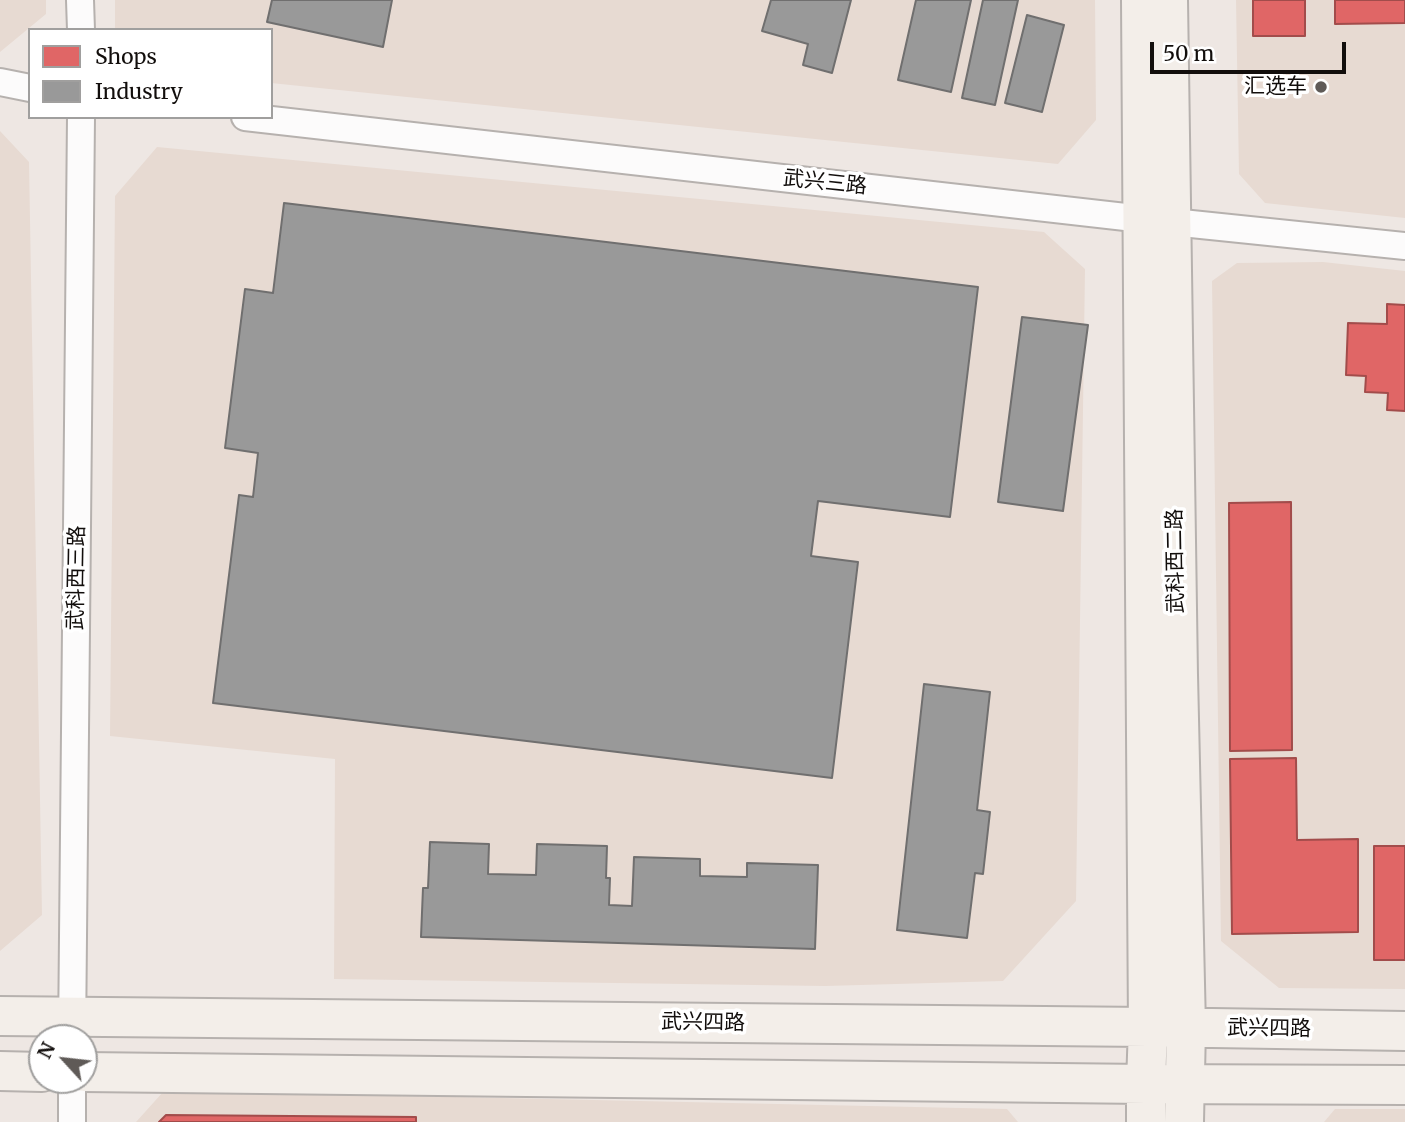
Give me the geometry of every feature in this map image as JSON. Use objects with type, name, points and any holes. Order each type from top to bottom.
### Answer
[{"type":"main road","name":"武科西二路","points":[[1141,0],[1156,220],[1178,675],[1186,1027],[1184,1122]]},
{"type":"main road","name":"武科西二路","points":[[1146,1122],[1156,220],[1168,0]]},
{"type":"main road","name":"武兴四路","points":[[0,1016],[48,1024]]},
{"type":"main road","name":"武兴四路","points":[[98,1028],[1186,1027],[1405,1031]]},
{"type":"main road","points":[[0,1071],[28,1072]]},
{"type":"main road","points":[[98,1072],[1405,1085]]},
{"type":"street","points":[[80,0],[81,28]]},
{"type":"street","points":[[0,82],[28,88]]},
{"type":"street","name":"武科西三路","points":[[72,1024],[81,119]]},
{"type":"street","name":"武兴三路","points":[[263,119],[1405,246]]},
{"type":"street","points":[[72,1094],[72,1122]]},
{"type":"shaded area","points":[[0,0],[46,0],[46,14],[0,52]]},
{"type":"shaded area","points":[[115,0],[1095,0],[1096,120],[1058,164],[273,83],[273,28],[115,28]]},
{"type":"shaded area","name":"汇选车","points":[[1236,0],[1405,0],[1405,218],[1265,203],[1239,174]]},
{"type":"shaded area","points":[[0,131],[29,162],[42,915],[0,951]]},
{"type":"shaded area","points":[[157,147],[1044,232],[1085,269],[1076,901],[1003,981],[825,986],[334,979],[335,759],[110,736],[115,196]]},
{"type":"shaded area","points":[[1323,262],[1405,271],[1405,989],[1279,988],[1221,941],[1212,281],[1237,263]]},
{"type":"shaded area","points":[[163,1092],[1007,1109],[1018,1122],[136,1122]]},
{"type":"shaded area","points":[[1335,1109],[1405,1109],[1405,1122],[1324,1122]]},
{"type":"building: Shops","points":[[1253,0],[1305,0],[1305,36],[1253,36]]},
{"type":"building: Shops","points":[[1335,0],[1405,0],[1405,23],[1335,24]]},
{"type":"building: Shops","points":[[1387,304],[1405,305],[1405,411],[1387,410],[1388,393],[1365,392],[1366,376],[1346,375],[1348,323],[1387,324]]},
{"type":"building: Shops","points":[[1291,502],[1292,750],[1230,751],[1229,503]]},
{"type":"building: Shops","points":[[1296,758],[1297,840],[1358,839],[1358,932],[1232,934],[1230,759]]},
{"type":"building: Shops","points":[[1374,846],[1405,846],[1405,960],[1374,960]]},
{"type":"building: Shops","points":[[166,1115],[416,1117],[416,1122],[159,1122]]},
{"type":"building: Industry","points":[[272,0],[392,0],[383,47],[267,22]]},
{"type":"building: Industry","points":[[771,0],[851,0],[832,73],[803,65],[808,44],[762,31]]},
{"type":"building: Industry","points":[[916,0],[971,0],[951,92],[898,80]]},
{"type":"building: Industry","points":[[983,0],[1018,0],[995,105],[962,98]]},
{"type":"building: Industry","points":[[1027,15],[1064,25],[1042,112],[1005,103]]},
{"type":"building: Industry","points":[[284,203],[978,287],[950,517],[818,501],[811,556],[858,562],[832,778],[213,703],[239,495],[253,497],[258,453],[225,448],[245,289],[273,293]]},
{"type":"building: Industry","points":[[1022,317],[1088,325],[1063,511],[998,502]]},
{"type":"building: Industry","points":[[924,684],[990,692],[977,810],[990,812],[983,874],[975,873],[967,938],[897,930]]},
{"type":"building: Industry","points":[[430,842],[489,844],[488,874],[536,875],[537,844],[607,846],[609,905],[632,906],[634,857],[700,859],[700,876],[747,877],[747,863],[818,865],[815,949],[421,937],[423,888],[428,888]]},
{"type":"place","name":"汇选车","points":[[1321,87]]}]
